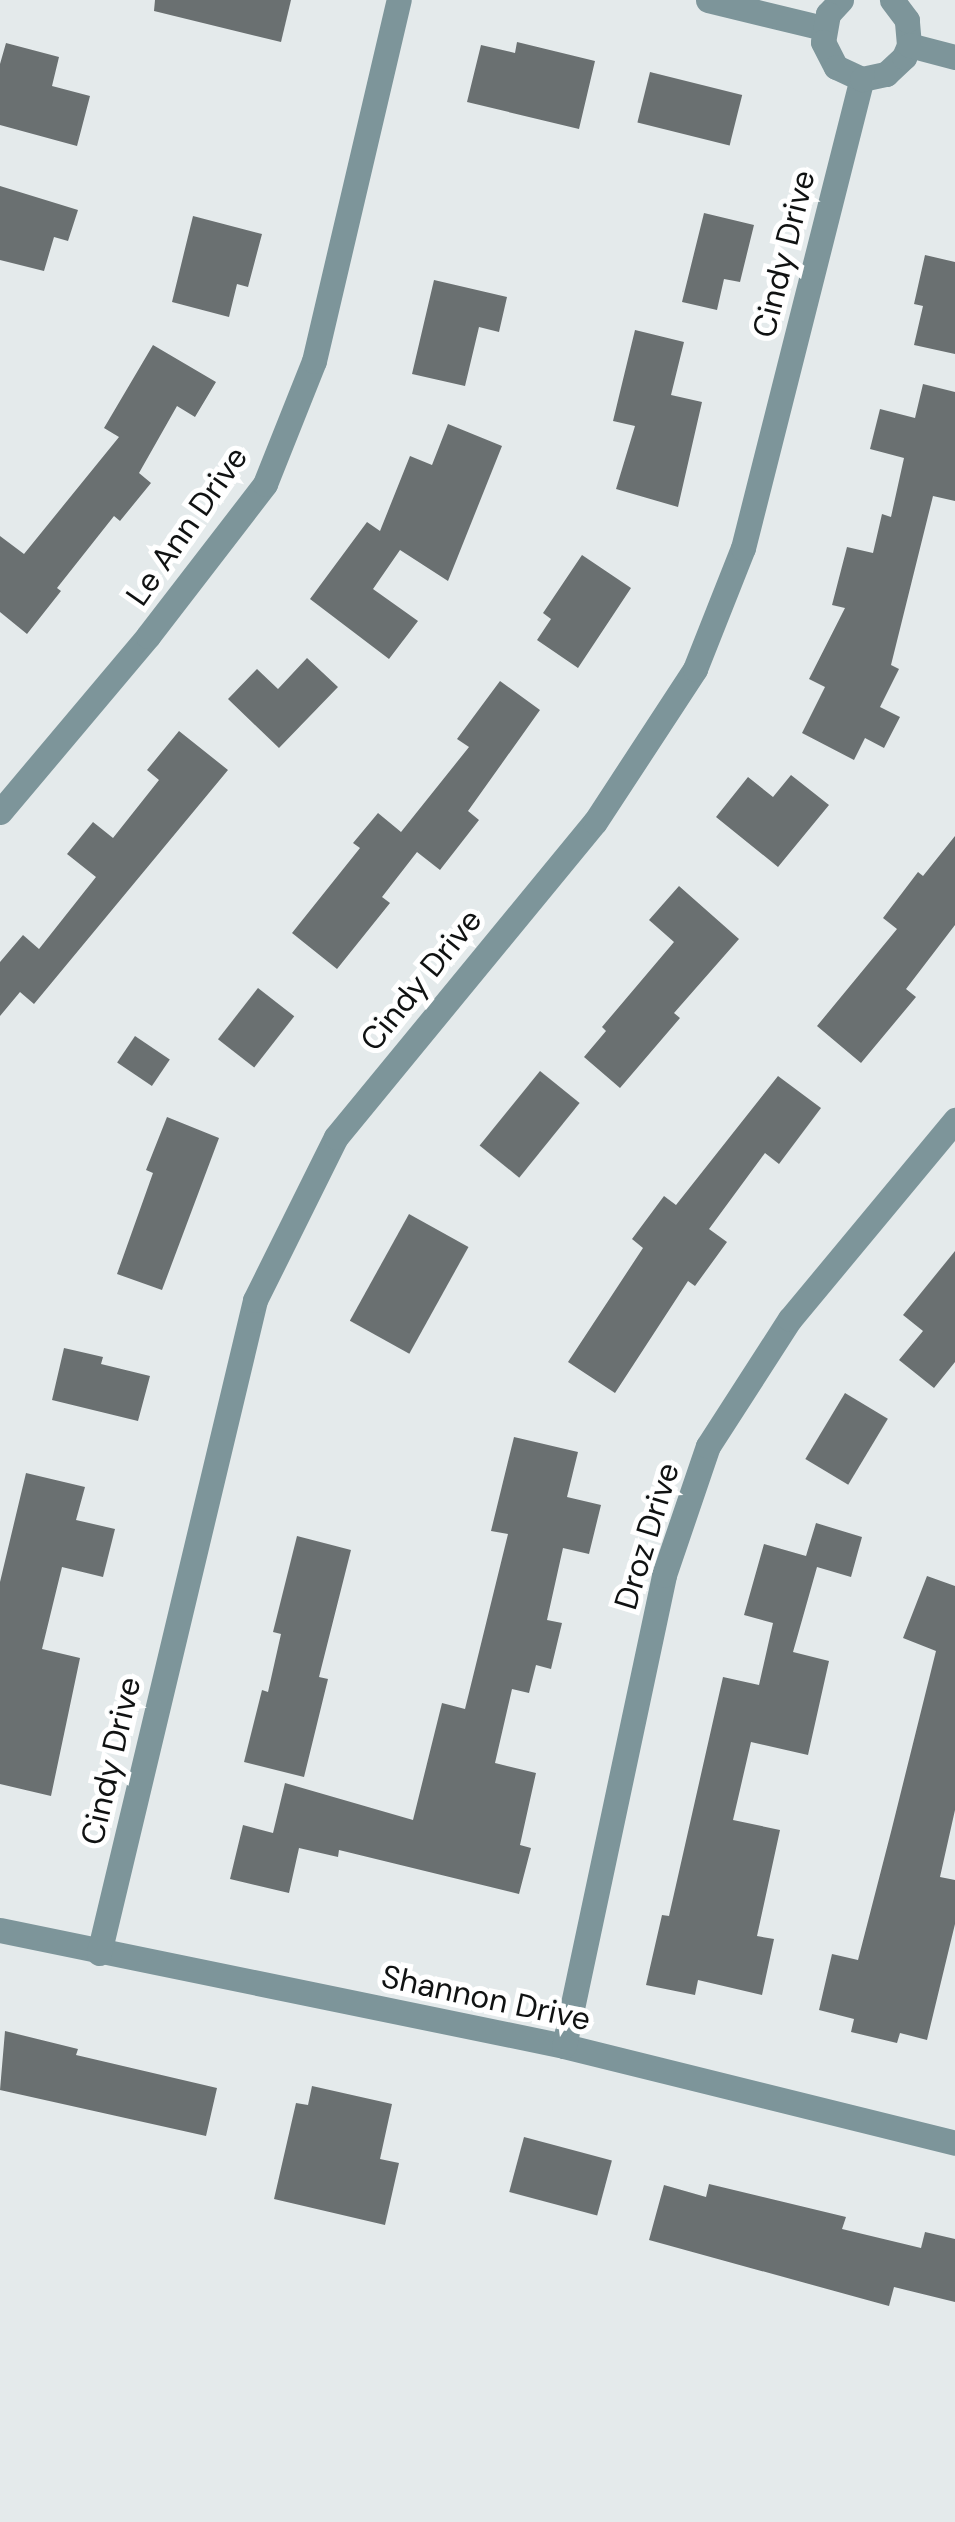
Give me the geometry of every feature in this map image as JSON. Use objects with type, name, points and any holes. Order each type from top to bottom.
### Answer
[{"type":"street","name":"Le Ann Drive","points":[[0,812],[148,636],[265,484],[314,361],[399,0]]},
{"type":"street","points":[[708,0],[823,28]]},
{"type":"street","points":[[841,0],[828,14],[823,42],[836,67],[862,78],[886,74],[904,57],[909,46],[907,20],[892,0]]},
{"type":"street","points":[[909,46],[955,57]]},
{"type":"street","name":"Cindy Drive","points":[[98,1953],[254,1300],[336,1137],[594,822],[695,668],[744,548],[862,78]]},
{"type":"street","name":"Droz Drive","points":[[564,2046],[664,1575],[708,1446],[790,1319],[955,1120]]},
{"type":"street","name":"Shannon Drive","points":[[0,1930],[564,2046],[955,2142]]},
{"type":"building","points":[[155,0],[291,0],[281,42],[154,11]]},
{"type":"building","points":[[517,42],[595,61],[579,129],[467,102],[481,45],[515,53]]},
{"type":"building","points":[[6,43],[59,57],[52,86],[90,96],[77,146],[0,125],[0,64]]},
{"type":"building","points":[[650,72],[742,95],[730,145],[637,122]]},
{"type":"building","points":[[0,186],[78,210],[68,241],[54,237],[44,271],[0,260]]},
{"type":"building","points":[[704,213],[754,225],[740,282],[724,279],[717,310],[682,302]]},
{"type":"building","points":[[193,216],[262,234],[248,287],[237,284],[229,317],[172,302]]},
{"type":"building","points":[[925,255],[955,262],[955,354],[914,345],[923,306],[914,304]]},
{"type":"building","points":[[434,280],[507,297],[499,332],[479,327],[465,386],[412,374]]},
{"type":"building","points":[[635,330],[684,342],[671,395],[702,402],[678,507],[616,489],[635,426],[613,421]]},
{"type":"building","points":[[153,345],[216,382],[195,417],[177,406],[139,473],[151,483],[120,521],[114,516],[57,588],[61,591],[27,634],[0,612],[0,536],[24,554],[119,437],[104,428]]},
{"type":"building","points":[[923,384],[955,392],[955,501],[933,496],[891,665],[899,669],[880,707],[900,717],[884,748],[865,738],[854,760],[802,733],[825,687],[809,679],[845,608],[832,605],[847,547],[873,553],[882,514],[891,517],[904,458],[870,449],[880,409],[915,418]]},
{"type":"building","points":[[448,424],[502,446],[448,581],[400,550],[373,589],[418,621],[389,659],[310,599],[367,522],[380,531],[410,456],[432,465]]},
{"type":"building","points":[[582,555],[631,588],[578,668],[537,640],[551,619],[543,613]]},
{"type":"building","points":[[307,658],[338,687],[279,748],[228,699],[257,669],[278,689]]},
{"type":"building","points":[[500,681],[540,710],[468,811],[479,820],[440,870],[417,852],[382,897],[390,903],[337,969],[292,933],[360,848],[353,843],[378,813],[401,832],[469,747],[457,739]]},
{"type":"building","points":[[179,731],[228,770],[34,1004],[20,992],[0,1016],[0,962],[23,935],[39,949],[96,877],[67,854],[93,822],[113,838],[159,780],[147,770]]},
{"type":"building","points":[[791,775],[829,805],[778,867],[716,817],[748,777],[773,797]]},
{"type":"building","points":[[955,836],[955,925],[906,989],[916,997],[861,1063],[817,1026],[897,929],[883,918],[918,872],[923,876]]},
{"type":"building","points":[[679,886],[739,939],[674,1013],[680,1018],[620,1088],[584,1057],[606,1031],[602,1027],[674,942],[649,920]]},
{"type":"building","points":[[258,988],[294,1016],[254,1068],[218,1039]]},
{"type":"building","points":[[135,1036],[170,1059],[152,1086],[117,1063]]},
{"type":"building","points":[[540,1071],[580,1103],[519,1178],[480,1146]]},
{"type":"building","points":[[778,1076],[821,1108],[779,1164],[765,1153],[709,1229],[727,1242],[695,1286],[688,1281],[615,1393],[568,1362],[643,1248],[632,1239],[664,1196],[676,1205]]},
{"type":"building","points":[[167,1117],[219,1138],[162,1290],[117,1274],[153,1173],[146,1170]]},
{"type":"building","points":[[409,1214],[468,1247],[409,1354],[350,1321]]},
{"type":"building","points":[[955,1251],[955,1362],[934,1388],[899,1360],[923,1331],[903,1315]]},
{"type":"building","points":[[64,1348],[103,1357],[101,1364],[150,1376],[138,1421],[52,1400]]},
{"type":"building","points":[[845,1393],[888,1419],[848,1485],[805,1459]]},
{"type":"building","points":[[514,1437],[578,1452],[567,1497],[601,1505],[589,1554],[563,1548],[547,1620],[562,1623],[551,1669],[536,1665],[529,1693],[512,1689],[495,1763],[536,1773],[520,1845],[531,1848],[519,1894],[339,1850],[338,1857],[299,1848],[289,1893],[230,1879],[243,1825],[273,1833],[285,1783],[413,1820],[442,1703],[465,1709],[508,1534],[491,1531]]},
{"type":"building","points":[[26,1473],[85,1487],[76,1520],[115,1529],[103,1577],[62,1567],[42,1649],[80,1658],[51,1796],[0,1784],[0,1582]]},
{"type":"building","points":[[816,1523],[862,1537],[851,1577],[817,1567],[793,1652],[829,1661],[808,1755],[751,1742],[733,1820],[780,1830],[757,1936],[774,1939],[762,1995],[698,1980],[695,1995],[646,1985],[662,1915],[669,1916],[723,1677],[759,1685],[773,1623],[744,1615],[764,1544],[806,1556]]},
{"type":"building","points":[[297,1536],[351,1550],[319,1677],[328,1679],[304,1777],[244,1762],[262,1690],[268,1692],[281,1634],[273,1632]]},
{"type":"building","points":[[927,1576],[955,1586],[955,1810],[940,1877],[955,1880],[955,1924],[927,2040],[900,2033],[897,2043],[851,2032],[854,2019],[819,2010],[832,1954],[858,1960],[892,1828],[936,1651],[903,1638]]},
{"type":"building","points":[[5,2031],[78,2049],[76,2055],[217,2088],[206,2136],[0,2090]]},
{"type":"building","points":[[312,2086],[392,2104],[380,2159],[399,2163],[385,2225],[274,2199],[296,2103],[308,2105]]},
{"type":"building","points":[[524,2137],[612,2161],[597,2216],[509,2192]]},
{"type":"building","points":[[709,2184],[846,2217],[842,2229],[921,2248],[925,2232],[955,2239],[955,2302],[894,2287],[889,2306],[649,2240],[664,2185],[706,2197]]}]
